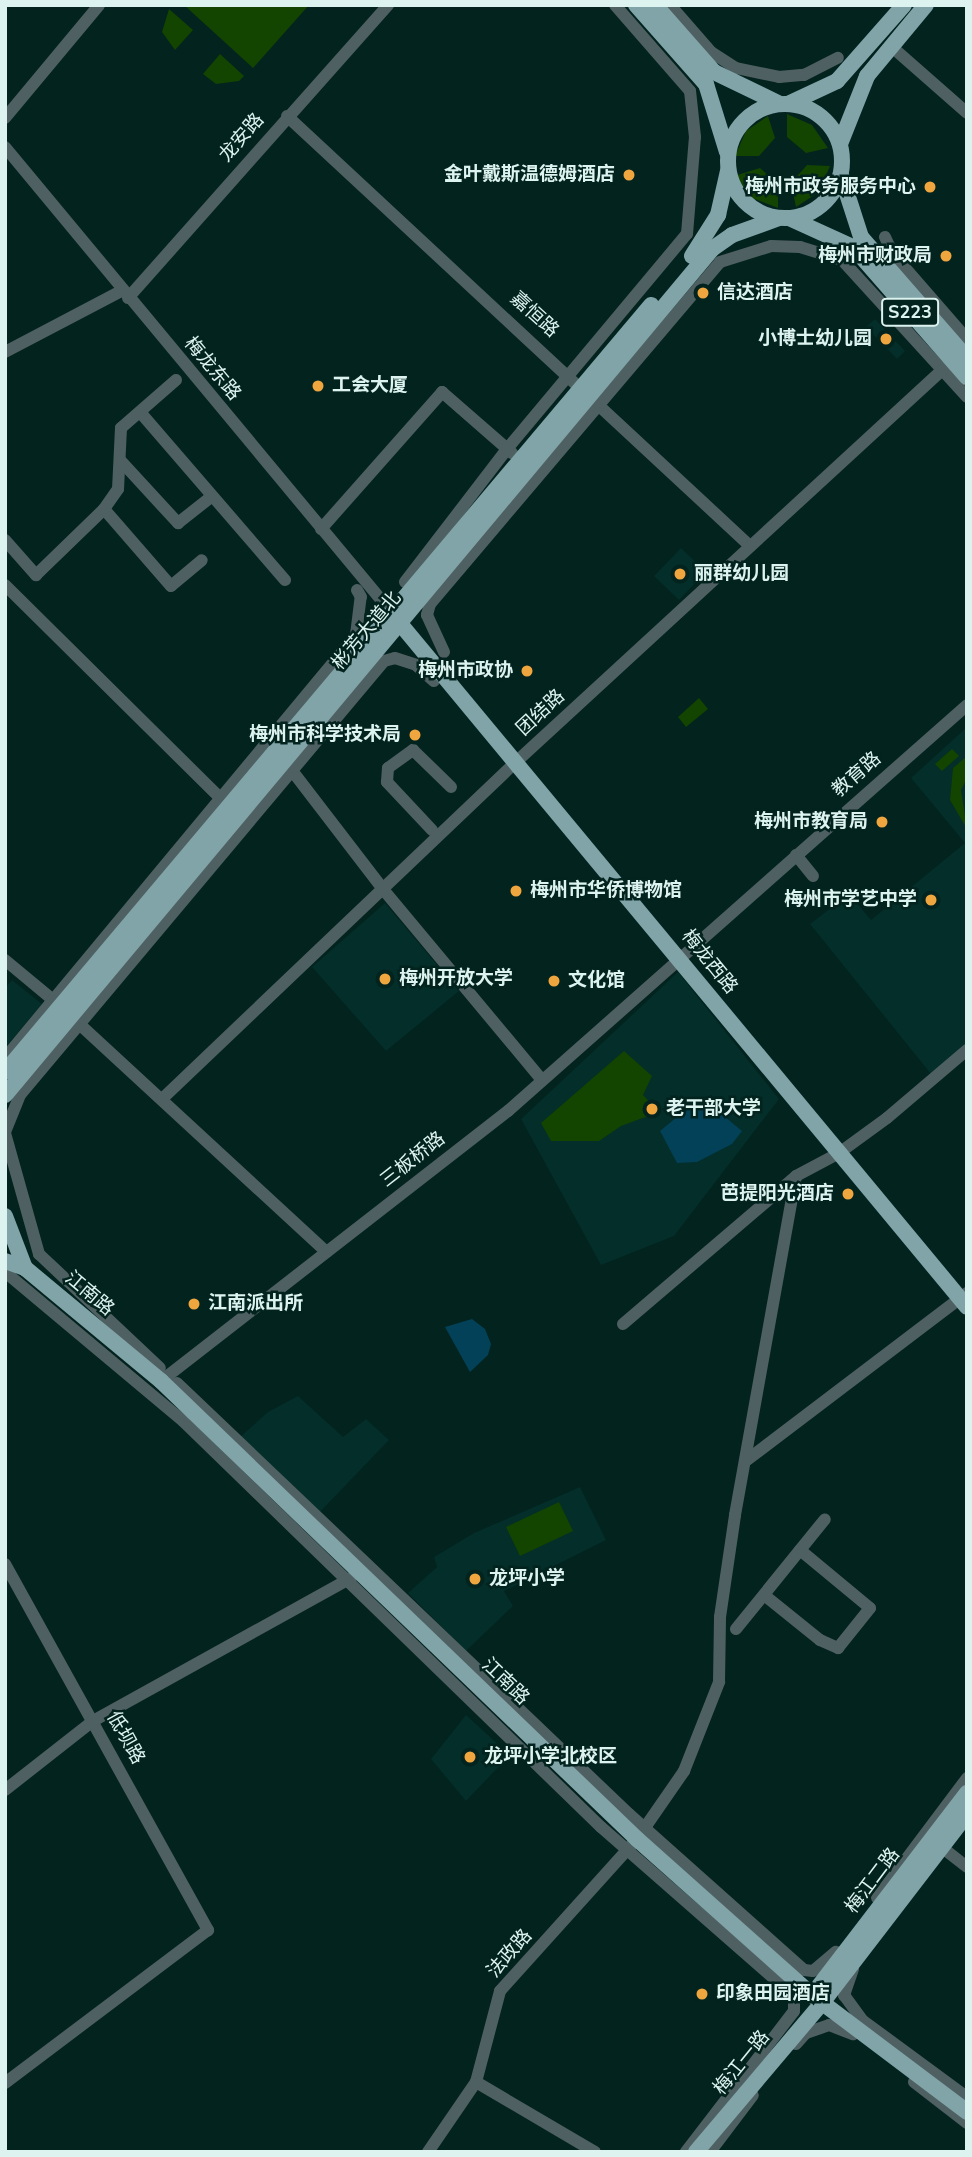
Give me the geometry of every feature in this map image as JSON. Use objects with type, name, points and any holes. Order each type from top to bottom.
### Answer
[{"type":"main road","name":"S223","points":[[636,5],[706,84],[736,190],[750,206],[853,247],[967,377]]},
{"type":"main road","points":[[655,5],[714,72],[822,117],[840,144]]},
{"type":"main road","points":[[728,163],[733,135],[747,117],[837,81],[904,5]]},
{"type":"main road","points":[[840,144],[867,76],[926,5]]},
{"type":"main road","name":"S223","points":[[840,144],[841,175],[861,237],[963,339],[954,363]]},
{"type":"main road","name":"彬芳大道北","points":[[5,1072],[66,1011],[288,765],[396,618],[520,460],[592,395],[706,240],[718,215],[728,163]]},
{"type":"main road","points":[[784,218],[818,208],[832,193],[841,175]]},
{"type":"main road","name":"彬芳大道北","points":[[5,1096],[224,803],[396,618],[592,395],[712,249],[732,236],[784,218]]},
{"type":"main road","name":"梅龙西路","points":[[396,618],[964,1300]]},
{"type":"main road","name":"江南路","points":[[5,1216],[25,1268]]},
{"type":"main road","name":"江南路","points":[[5,1261],[25,1268],[166,1378],[354,1576],[637,1839],[817,1999],[967,2112]]},
{"type":"main road","name":"梅江二路","points":[[817,1999],[967,1793]]},
{"type":"main road","name":"梅江二路","points":[[817,1999],[967,1814]]},
{"type":"main road","name":"梅江一路","points":[[696,2152],[817,1999]]},
{"type":"street","points":[[5,118],[99,5]]},
{"type":"street","name":"龙安路","points":[[124,295],[388,5]]},
{"type":"street","points":[[405,582],[507,449],[687,234],[693,205],[695,137],[690,91],[615,5]]},
{"type":"street","points":[[670,5],[710,52],[736,68],[779,76],[804,75],[838,58]]},
{"type":"street","points":[[891,47],[967,113]]},
{"type":"street","name":"嘉恒路","points":[[287,116],[592,395],[750,546]]},
{"type":"street","name":"梅龙东路","points":[[5,147],[124,295],[396,618]]},
{"type":"street","points":[[885,237],[893,254],[963,339]]},
{"type":"street","points":[[444,652],[427,615],[430,604],[592,395],[711,270],[744,251],[771,246],[800,247],[842,260],[954,363],[967,397]]},
{"type":"street","points":[[5,352],[124,295]]},
{"type":"street","name":"团结路","points":[[162,1099],[516,762],[954,363]]},
{"type":"street","points":[[5,540],[36,575],[104,509],[118,489],[121,428],[176,380]]},
{"type":"street","points":[[321,529],[442,392],[520,460]]},
{"type":"street","points":[[140,412],[285,580]]},
{"type":"street","points":[[120,460],[178,523],[211,497]]},
{"type":"street","points":[[104,509],[172,586],[202,560]]},
{"type":"street","points":[[5,585],[224,803],[356,635],[361,597],[357,590]]},
{"type":"street","points":[[433,681],[416,665],[395,658],[384,661],[288,765],[382,888],[542,1080]]},
{"type":"street","name":"教育路","points":[[680,959],[967,705]]},
{"type":"street","points":[[432,830],[387,782],[388,768],[413,750],[451,787]]},
{"type":"street","points":[[796,855],[813,876]]},
{"type":"street","name":"三板桥路","points":[[166,1378],[542,1080],[680,959]]},
{"type":"street","points":[[5,960],[66,1011],[326,1252]]},
{"type":"street","points":[[5,1058],[66,1011]]},
{"type":"street","points":[[66,1011],[20,1095],[5,1133],[39,1254],[637,1839],[795,2000],[794,2011],[686,2152]]},
{"type":"street","points":[[623,1324],[796,1176],[839,1153],[967,1050]]},
{"type":"street","name":"法政路","points":[[428,2152],[476,2082],[500,1991],[637,1839],[684,1771],[719,1682],[720,1617],[796,1176]]},
{"type":"street","points":[[5,1272],[183,1421],[354,1576],[93,1721],[5,1790]]},
{"type":"street","points":[[747,1460],[964,1300]]},
{"type":"street","points":[[736,1629],[825,1520]]},
{"type":"street","points":[[764,1595],[820,1640],[838,1648],[870,1608],[800,1550]]},
{"type":"street","name":"低坝路","points":[[5,1564],[208,1930],[5,2082]]},
{"type":"street","points":[[637,1839],[804,1970],[813,1971],[830,1960],[967,1778]]},
{"type":"street","points":[[967,1824],[851,1973],[844,1995],[862,2020],[967,2097]]},
{"type":"street","points":[[944,1849],[967,1867]]},
{"type":"street","points":[[710,2152],[806,2033],[829,2025],[844,2027],[967,2123]]},
{"type":"street","points":[[476,2082],[595,2152]]},
{"type":"shaded area","name":"小博士幼儿园","points":[[875,319],[905,351],[897,359],[866,327]]},
{"type":"shaded area","name":"丽群幼儿园","points":[[681,548],[706,572],[679,600],[654,576]]},
{"type":"shaded area","name":"梅州市学艺中学","points":[[967,727],[967,1044],[931,1074],[810,924],[849,894],[871,920],[965,843],[911,778]]},
{"type":"shaded area","name":"梅州开放大学","points":[[385,903],[459,991],[386,1051],[312,967]]},
{"type":"shaded area","name":"老干部大学","points":[[678,972],[779,1099],[674,1236],[601,1265],[521,1119]]},
{"type":"shaded area","points":[[12,980],[42,1004],[5,1048],[5,988]]},
{"type":"shaded area","points":[[298,1396],[343,1437],[366,1419],[389,1440],[318,1514],[238,1439],[268,1412]]},
{"type":"shaded area","name":"龙坪小学","points":[[580,1487],[606,1540],[504,1591],[513,1606],[466,1651],[408,1593],[437,1567],[434,1557],[474,1533]]},
{"type":"shaded area","name":"龙坪小学北校区","points":[[466,1715],[510,1755],[466,1801],[431,1759]]},
{"type":"green space","points":[[184,5],[309,5],[253,68]]},
{"type":"green space","points":[[169,9],[193,30],[175,50],[162,32]]},
{"type":"green space","points":[[220,54],[244,76],[239,81],[216,84],[203,74]]},
{"type":"green space","points":[[787,114],[812,125],[828,148],[806,153],[787,137]]},
{"type":"green space","points":[[768,116],[775,138],[759,156],[735,156],[746,131]]},
{"type":"green space","points":[[807,165],[830,166],[819,192],[796,207],[791,183]]},
{"type":"green space","points":[[760,168],[778,184],[778,208],[752,198],[737,175]]},
{"type":"green space","points":[[699,698],[708,709],[686,727],[678,717]]},
{"type":"green space","points":[[952,749],[959,756],[942,771],[935,764]]},
{"type":"green space","points":[[967,756],[967,778],[961,790],[967,829],[950,800],[953,768]]},
{"type":"green space","points":[[624,1051],[652,1076],[643,1095],[659,1112],[621,1126],[599,1141],[551,1141],[541,1123]]},
{"type":"green space","points":[[559,1502],[573,1531],[520,1556],[506,1527]]},
{"type":"water","points":[[701,1097],[742,1131],[732,1144],[697,1162],[677,1163],[660,1131]]},
{"type":"water","points":[[472,1319],[485,1329],[491,1344],[488,1355],[470,1372],[445,1327]]},
{"type":"place","name":"金叶戴斯温德姆酒店","points":[[629,175]]},
{"type":"place","name":"梅州市政务服务中心","points":[[930,187]]},
{"type":"place","name":"梅州市财政局","points":[[946,256]]},
{"type":"place","name":"信达酒店","points":[[703,293]]},
{"type":"place","name":"小博士幼儿园","points":[[886,339]]},
{"type":"place","name":"工会大厦","points":[[318,386]]},
{"type":"place","name":"丽群幼儿园","points":[[680,574]]},
{"type":"place","name":"梅州市政协","points":[[527,671]]},
{"type":"place","name":"梅州市科学技术局","points":[[415,735]]},
{"type":"place","name":"梅州市教育局","points":[[882,822]]},
{"type":"place","name":"梅州市华侨博物馆","points":[[516,891]]},
{"type":"place","name":"梅州市学艺中学","points":[[931,900]]},
{"type":"place","name":"梅州开放大学","points":[[385,979]]},
{"type":"place","name":"文化馆","points":[[554,981]]},
{"type":"place","name":"老干部大学","points":[[652,1109]]},
{"type":"place","name":"芭提阳光酒店","points":[[848,1194]]},
{"type":"place","name":"江南派出所","points":[[194,1304]]},
{"type":"place","name":"龙坪小学","points":[[475,1579]]},
{"type":"place","name":"龙坪小学北校区","points":[[470,1757]]},
{"type":"place","name":"印象田园酒店","points":[[702,1994]]}]
